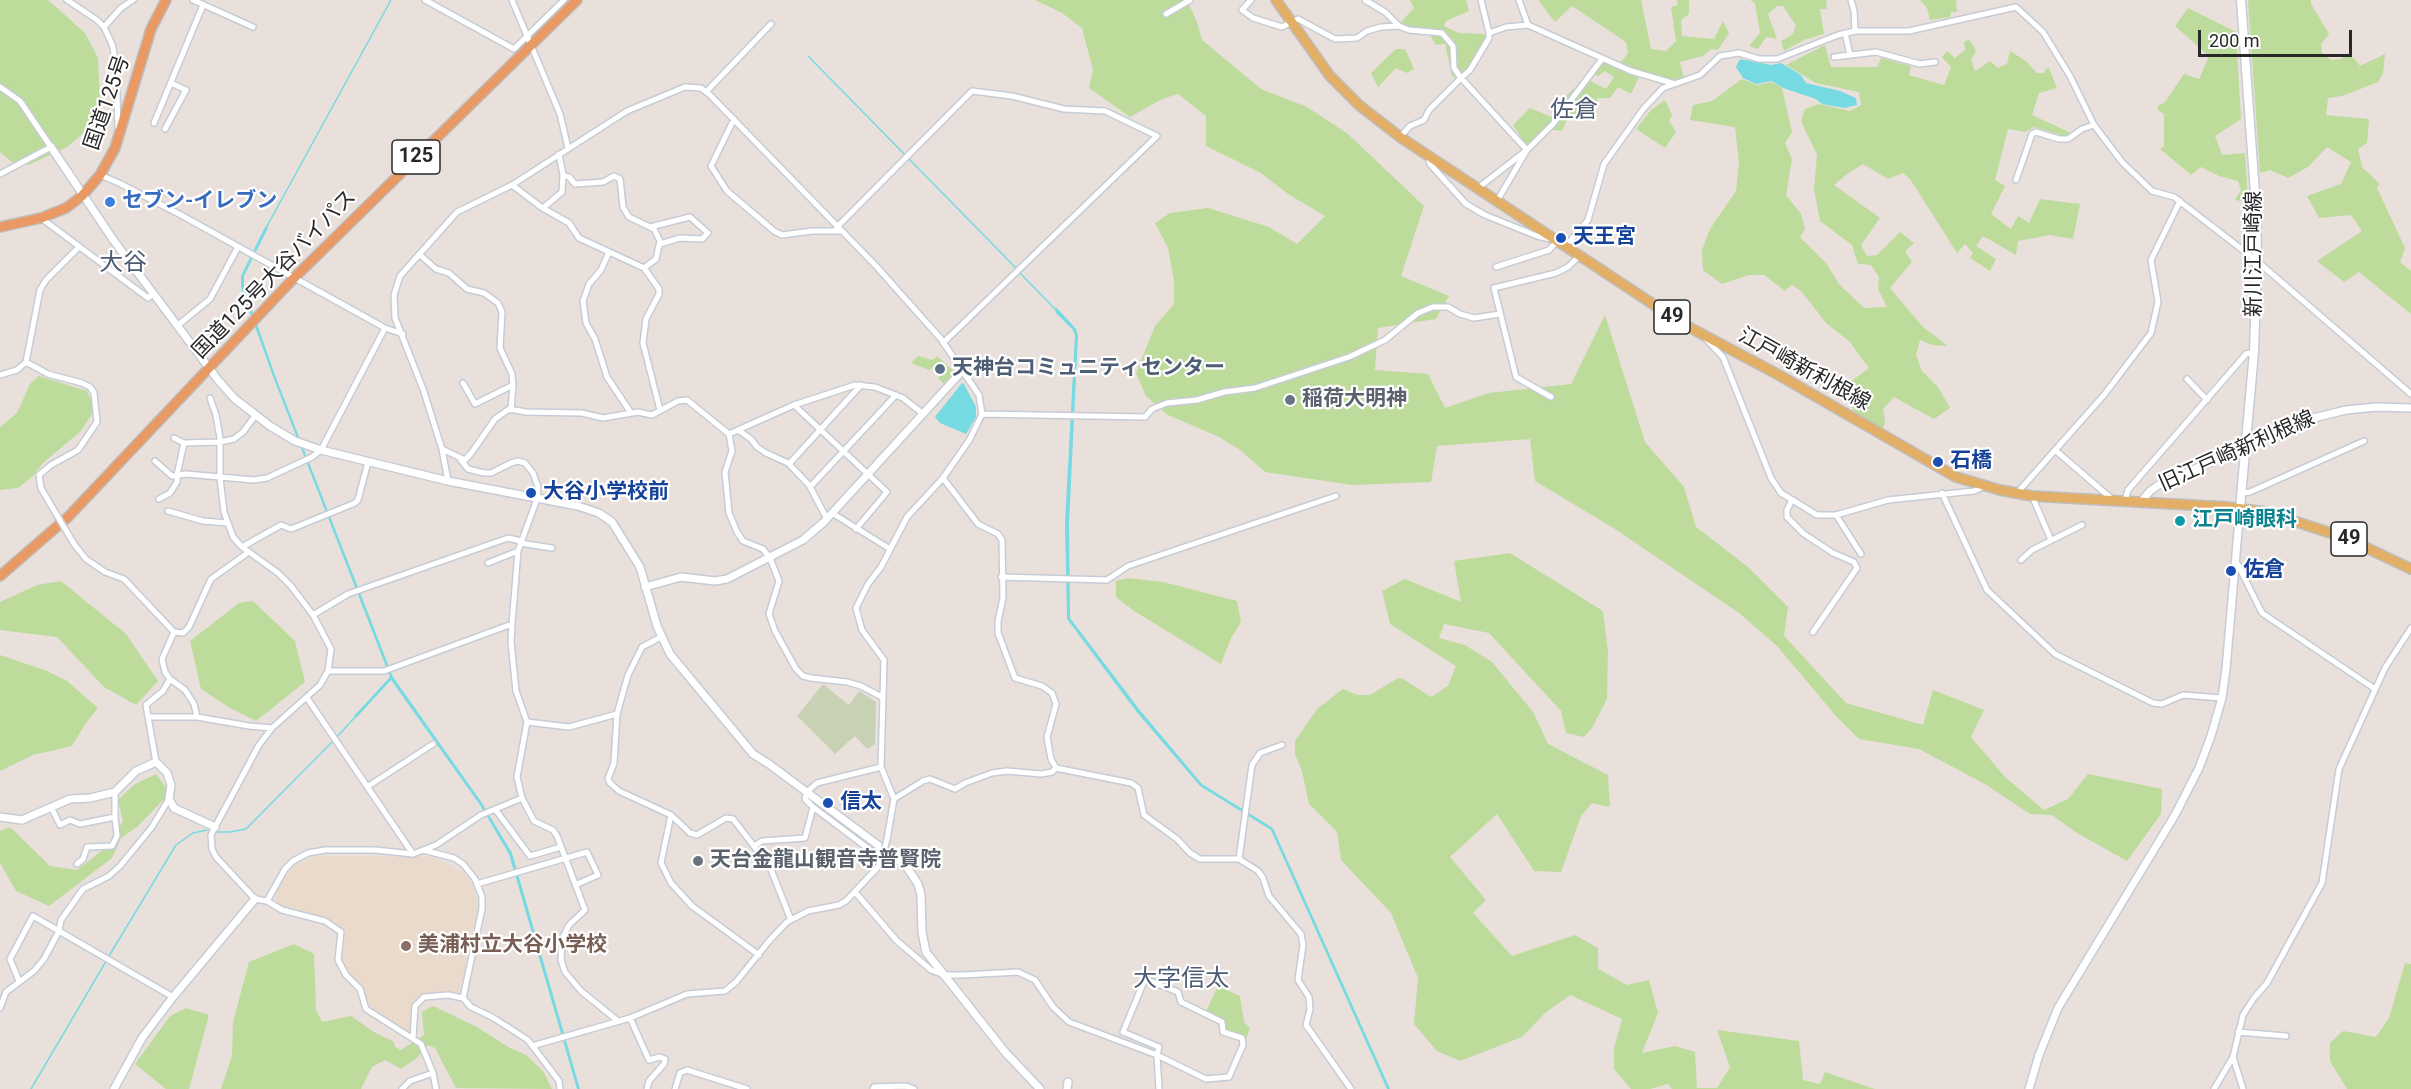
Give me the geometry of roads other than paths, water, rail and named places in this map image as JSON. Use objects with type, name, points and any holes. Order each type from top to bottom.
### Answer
[{"type":"highway","name":"国道125号","points":[[0,227],[41,218],[66,208],[82,196],[100,175],[120,133],[151,29],[166,0]]},
{"type":"highway","name":"国道125号大谷バイパス","points":[[0,576],[68,517],[294,278],[529,40],[577,0]]},
{"type":"main road","name":"江戸崎新利根線","points":[[1276,0],[1330,76],[1359,105],[1400,137],[1703,335],[1777,374],[1948,472],[1985,486],[2016,494],[2240,508],[2283,517],[2331,532],[2411,569]]},
{"type":"main road","name":"新川江戸崎線","points":[[2239,1],[2256,207],[2258,261],[2254,352],[2240,508]]},
{"type":"street","points":[[68,0],[94,17],[104,27],[112,44],[116,62],[120,133]]},
{"type":"street","points":[[104,27],[121,8],[133,0]]},
{"type":"street","points":[[193,0],[253,27]]},
{"type":"street","points":[[425,0],[514,49],[529,40],[564,0]]},
{"type":"street","points":[[512,0],[560,114],[568,148]]},
{"type":"street","points":[[1166,14],[1190,0]]},
{"type":"street","points":[[1251,0],[1242,10],[1253,18],[1282,27],[1298,19],[1335,39],[1347,40],[1381,27],[1399,26]]},
{"type":"street","points":[[1365,0],[1385,12],[1399,26],[1409,30],[1442,33],[1453,46],[1454,68],[1461,78],[1527,150]]},
{"type":"street","points":[[1400,137],[1410,126],[1424,120],[1429,110],[1470,70],[1490,38],[1481,0]]},
{"type":"street","points":[[1518,0],[1528,25]]},
{"type":"street","points":[[1851,0],[1855,32]]},
{"type":"street","points":[[154,123],[203,5]]},
{"type":"street","points":[[1496,267],[1549,250],[1588,220],[1599,177],[1611,153],[1644,108],[1663,88],[1700,75],[1720,56],[1739,53],[1759,59],[1777,59],[1845,33],[1909,31],[2016,6],[2043,32],[2070,76],[2094,125],[2121,162],[2152,191],[2174,197],[2258,261],[2411,394]]},
{"type":"street","points":[[706,92],[771,24]]},
{"type":"street","points":[[1489,33],[1506,27],[1528,25],[1602,59],[1659,81],[1674,83]]},
{"type":"street","points":[[1845,33],[1850,55]]},
{"type":"street","points":[[1834,57],[1876,52],[1920,64],[1935,62]]},
{"type":"street","points":[[1478,188],[1527,150],[1552,124],[1602,59]]},
{"type":"street","points":[[165,129],[186,90],[171,82]]},
{"type":"street","points":[[0,87],[20,100],[82,196],[153,294],[209,368],[235,399],[255,416],[309,447],[448,481],[591,510],[612,522],[640,567],[661,637],[670,654],[753,754],[896,858],[913,875],[921,895],[923,942],[932,962],[1005,1052],[1040,1089]]},
{"type":"street","points":[[448,481],[442,449],[423,389],[395,318],[394,296],[400,276],[457,212],[512,185],[627,111],[685,87],[701,88],[706,92],[876,266],[943,343],[963,370],[979,395],[982,414],[970,439],[944,478],[908,518],[881,567],[867,584],[856,608],[862,630],[884,660],[881,767],[894,799],[887,839],[878,867],[855,892],[839,905],[808,911],[791,920],[776,934],[736,982],[725,991],[687,994],[630,1018],[532,1046]]},
{"type":"street","points":[[734,119],[711,166],[727,191],[766,225],[782,235],[839,229],[972,91],[1012,96],[1064,109],[1105,111],[1157,136],[943,343]]},
{"type":"street","points":[[2016,180],[2032,134],[2036,132],[2059,139],[2068,139],[2082,129],[2094,125]]},
{"type":"street","points":[[0,174],[51,147]]},
{"type":"street","points":[[1497,201],[1527,150]]},
{"type":"street","points":[[543,208],[562,192],[563,175],[559,154]]},
{"type":"street","points":[[1428,156],[1430,164],[1466,204],[1475,210],[1559,243]]},
{"type":"street","points":[[100,175],[248,252],[385,328],[403,334]]},
{"type":"street","points":[[563,175],[569,177],[575,184],[581,185],[603,182],[614,176],[620,179],[623,207],[629,217],[650,227],[657,234],[660,244],[656,259],[644,268]]},
{"type":"street","points":[[512,185],[543,208],[569,223],[579,238],[644,268],[659,289],[659,294],[646,320],[642,343],[660,410]]},
{"type":"street","points":[[2016,494],[2104,395],[2151,333],[2158,302],[2151,260],[2180,201]]},
{"type":"street","points":[[650,227],[690,217],[708,233],[702,238],[680,238],[660,244]]},
{"type":"street","points":[[41,218],[148,298],[153,294]]},
{"type":"street","points":[[0,375],[17,370],[26,362],[40,290],[46,280],[78,247]]},
{"type":"street","points":[[177,326],[210,299],[238,247]]},
{"type":"street","points":[[609,252],[601,270],[589,284],[583,301],[586,323],[595,339],[607,377],[631,413]]},
{"type":"street","points":[[419,254],[436,269],[449,273],[467,289],[484,293],[498,303],[502,312],[500,348],[512,374],[511,410]]},
{"type":"street","points":[[1551,397],[1516,377],[1494,288],[1556,273],[1568,267],[1579,256]]},
{"type":"street","points":[[982,414],[1144,417],[1152,409],[1167,403],[1197,400],[1224,392],[1256,388],[1349,357],[1385,340],[1418,313],[1433,307],[1448,307],[1474,318],[1500,314]]},
{"type":"street","points":[[155,461],[172,476],[186,474],[254,480],[267,478],[312,457],[321,450],[385,328]]},
{"type":"street","points":[[1703,335],[1709,345],[1723,357],[1771,478],[1781,492],[1817,515],[1836,515],[1888,500],[1974,491],[1985,486]]},
{"type":"street","points":[[2125,501],[2128,490],[2246,354],[2254,352]]},
{"type":"street","points":[[26,362],[48,374],[82,383],[90,387],[94,393],[97,422],[78,450],[51,465],[39,475],[40,488],[74,544],[86,559],[105,572],[124,579],[174,632],[183,633],[189,627],[211,579],[249,552]]},
{"type":"street","points":[[645,587],[681,577],[721,581],[804,540],[829,516],[963,370]]},
{"type":"street","points":[[2187,379],[2207,400]]},
{"type":"street","points":[[463,383],[475,404],[513,385]]},
{"type":"street","points":[[729,434],[794,405],[841,389],[861,385],[875,387],[896,395],[922,413]]},
{"type":"street","points":[[789,464],[861,385]]},
{"type":"street","points":[[810,487],[896,395]]},
{"type":"street","points":[[210,398],[216,415],[220,442],[220,478],[224,512],[233,537],[242,547],[278,573],[291,586],[314,615],[331,649],[328,671],[307,698],[272,728],[255,752],[215,826],[210,840],[212,849],[216,857],[255,899],[267,901],[282,910],[325,921],[341,932],[338,960],[346,975],[360,989],[366,1009],[421,1044],[433,1074],[436,1089]]},
{"type":"street","points":[[460,459],[465,460],[495,419],[511,410],[582,413],[603,418],[631,413],[652,415],[678,401],[687,400],[729,434],[732,451],[725,472],[729,513],[743,541],[763,549],[770,558],[778,580],[769,614],[775,631],[796,669],[803,676],[847,682],[861,686],[882,697]]},
{"type":"street","points":[[794,405],[887,492],[856,529]]},
{"type":"street","name":"旧江戸崎新利根線","points":[[2141,502],[2157,486],[2301,421],[2333,412],[2376,407],[2411,408]]},
{"type":"street","points":[[174,438],[184,443],[220,442],[234,439],[243,432],[255,416]]},
{"type":"street","points":[[738,430],[752,439],[757,447],[789,464],[810,487],[829,516],[890,549]]},
{"type":"street","points":[[2242,493],[2250,492],[2364,441]]},
{"type":"street","points":[[159,499],[170,493],[177,482],[184,443]]},
{"type":"street","points":[[442,449],[460,459],[468,469],[484,473],[491,474],[518,461],[525,463],[536,480],[537,499],[518,551],[512,624],[511,642],[516,691],[527,722],[517,777],[522,798],[534,821],[553,830],[585,910],[569,925],[561,948],[561,960],[566,972],[581,991],[618,1021]]},
{"type":"street","points":[[2055,450],[2114,501]]},
{"type":"street","points":[[242,547],[280,525],[291,529],[358,500],[368,462]]},
{"type":"street","points":[[944,478],[978,524],[998,534],[1002,540],[1003,598],[998,621],[1002,647],[1015,678],[1042,686],[1052,693],[1056,704],[1047,737],[1051,759],[1056,768],[1131,783],[1137,788],[1143,815],[1178,840],[1190,853],[1200,859],[1239,859],[1258,871],[1269,896],[1301,934],[1303,945],[1298,974],[1300,986],[1309,997],[1310,1010],[1306,1024],[1351,1089]]},
{"type":"street","points":[[1941,493],[1987,590],[2055,654],[2153,702],[2162,704],[2183,695],[2222,698]]},
{"type":"street","points":[[1001,577],[1107,580],[1128,566],[1336,496]]},
{"type":"street","points":[[2032,496],[2051,540]]},
{"type":"street","points":[[1792,500],[1787,510],[1787,517],[1804,534],[1833,553],[1854,562],[1857,568],[1813,632]]},
{"type":"street","points":[[2029,1089],[2038,1055],[2058,1008],[2175,815],[2199,768],[2211,736],[2222,698],[2240,508]]},
{"type":"street","points":[[168,511],[203,521],[228,523]]},
{"type":"street","points":[[1836,515],[1861,554]]},
{"type":"street","points":[[2021,560],[2032,550],[2082,525]]},
{"type":"street","points":[[314,615],[354,592],[508,538],[552,548]]},
{"type":"street","points":[[488,563],[518,551]]},
{"type":"street","points":[[2236,561],[2262,613],[2375,689]]},
{"type":"street","points":[[328,671],[384,671],[512,624]]},
{"type":"street","points":[[2214,1089],[2233,1057],[2243,1016],[2267,983],[2322,883],[2338,769],[2390,659],[2411,628]]},
{"type":"street","points":[[174,632],[162,659],[165,672],[170,679],[185,690],[194,704],[197,717]]},
{"type":"street","points":[[661,637],[642,647],[628,675],[617,714],[614,763],[608,779],[609,783],[671,815],[690,833],[697,835],[730,817],[770,867],[791,920]]},
{"type":"street","points":[[170,679],[163,691],[146,705],[156,762],[167,773],[171,785],[170,799],[174,808],[215,826]]},
{"type":"street","points":[[307,698],[413,854]]},
{"type":"street","points":[[527,722],[568,727],[617,714]]},
{"type":"street","points":[[148,717],[197,717],[272,728]]},
{"type":"street","points":[[367,787],[433,744]]},
{"type":"street","points":[[1239,859],[1252,765],[1260,753],[1282,745]]},
{"type":"street","points":[[0,817],[22,820],[70,799],[90,798],[115,792],[136,771],[156,762]]},
{"type":"street","points":[[881,767],[823,780],[811,787],[805,799],[882,859]]},
{"type":"street","points":[[894,799],[930,779],[955,789],[992,773],[1007,771],[1041,774],[1052,772],[1056,768]]},
{"type":"street","points":[[77,864],[83,859],[87,847],[112,846],[117,836],[114,817],[115,792]]},
{"type":"street","points":[[267,901],[285,869],[293,861],[308,853],[325,850],[375,850],[413,854],[436,845],[482,814],[522,798]]},
{"type":"street","points":[[0,1008],[6,992],[34,971],[44,959],[59,930],[61,920],[82,890],[109,876],[120,866],[152,827],[170,799]]},
{"type":"street","points":[[51,807],[60,825],[70,820],[80,824],[114,817]]},
{"type":"street","points":[[754,846],[762,841],[805,838],[813,807]]},
{"type":"street","points":[[495,809],[530,856],[561,847]]},
{"type":"street","points":[[671,815],[661,862],[671,883],[692,906],[759,955]]},
{"type":"street","points":[[423,850],[454,858],[471,872],[482,897],[482,909],[463,998]]},
{"type":"street","points":[[477,884],[566,860],[587,852],[598,875],[575,885]]},
{"type":"street","points":[[855,892],[897,941],[931,970],[944,975],[1018,972],[1035,980],[1053,1007],[1069,1022],[1157,1055],[1206,1079],[1229,1077],[1243,1045],[1242,1038],[1222,1032],[1222,1022],[1181,1002],[1178,992],[1145,979],[1123,1032]]},
{"type":"street","points":[[114,1089],[132,1053],[173,997],[255,899]]},
{"type":"street","points":[[20,981],[10,959],[33,916],[173,997]]},
{"type":"street","points":[[413,1038],[415,1006],[424,997],[448,995],[463,998],[471,1007],[492,1017],[528,1041],[559,1081],[560,1089]]},
{"type":"street","points":[[630,1018],[649,1060],[660,1057],[665,1059],[664,1065],[649,1081],[646,1089]]},
{"type":"street","points":[[1112,1037],[1115,1032],[1123,1032],[1158,1047],[1158,1089]]},
{"type":"street","points":[[2238,1032],[2286,1036]]},
{"type":"street","points":[[2233,1057],[2243,1089]]},
{"type":"street","points":[[675,1089],[680,1073],[687,1070],[747,1089]]},
{"type":"street","points":[[402,1089],[410,1082],[433,1074]]},
{"type":"street","points":[[873,1089],[874,1087],[906,1086],[914,1089]]},
{"type":"water","points":[[1740,59],[1771,65],[1781,63],[1801,75],[1806,83],[1840,91],[1856,98],[1857,105],[1845,108],[1822,104],[1816,99],[1783,88],[1772,81],[1756,84],[1743,78],[1736,67]]},
{"type":"water","points":[[265,227],[268,228],[244,276],[244,287],[276,378],[393,677],[482,803],[512,853],[580,1089],[577,1089],[509,854],[480,805],[391,680],[356,718],[354,716],[390,677],[241,288],[241,276]]},
{"type":"water","points":[[1057,308],[1076,329],[1078,335],[1069,523],[1070,618],[1139,709],[1202,784],[1273,828],[1390,1089],[1387,1089],[1271,830],[1200,786],[1136,711],[1067,619],[1065,523],[1075,335],[1056,313]]},
{"type":"water","points":[[962,383],[976,407],[976,417],[966,434],[940,423],[935,417]]},
{"type":"waterway","points":[[266,228],[391,0]]},
{"type":"waterway","points":[[808,56],[1017,269]]},
{"type":"waterway","points":[[1020,273],[1057,311]]},
{"type":"waterway","points":[[337,737],[356,716]]},
{"type":"waterway","points":[[217,832],[246,829],[334,740]]},
{"type":"waterway","points":[[109,956],[176,845],[193,833],[207,830]]},
{"type":"waterway","points":[[31,1089],[105,963]]},
{"type":"place","name":"セブン-イレブン","points":[[110,202]]},
{"type":"place","name":"天王宮","points":[[1561,238]]},
{"type":"place","name":"天神台コミュニティセンター","points":[[940,369]]},
{"type":"place","name":"稲荷大明神","points":[[1290,400]]},
{"type":"place","name":"石橋","points":[[1938,462]]},
{"type":"place","name":"大谷小学校前","points":[[531,493]]},
{"type":"place","name":"江戸崎眼科","points":[[2180,521]]},
{"type":"place","name":"佐倉","points":[[2231,571]]},
{"type":"place","name":"信太","points":[[828,803]]},
{"type":"place","name":"天台金龍山観音寺普賢院","points":[[698,861]]},
{"type":"place","name":"美浦村立大谷小学校","points":[[406,946]]},
{"type":"district","name":"佐倉","points":[[1574,111]]},
{"type":"district","name":"大谷","points":[[123,264]]},
{"type":"district","name":"大字信太","points":[[1181,980]]}]
